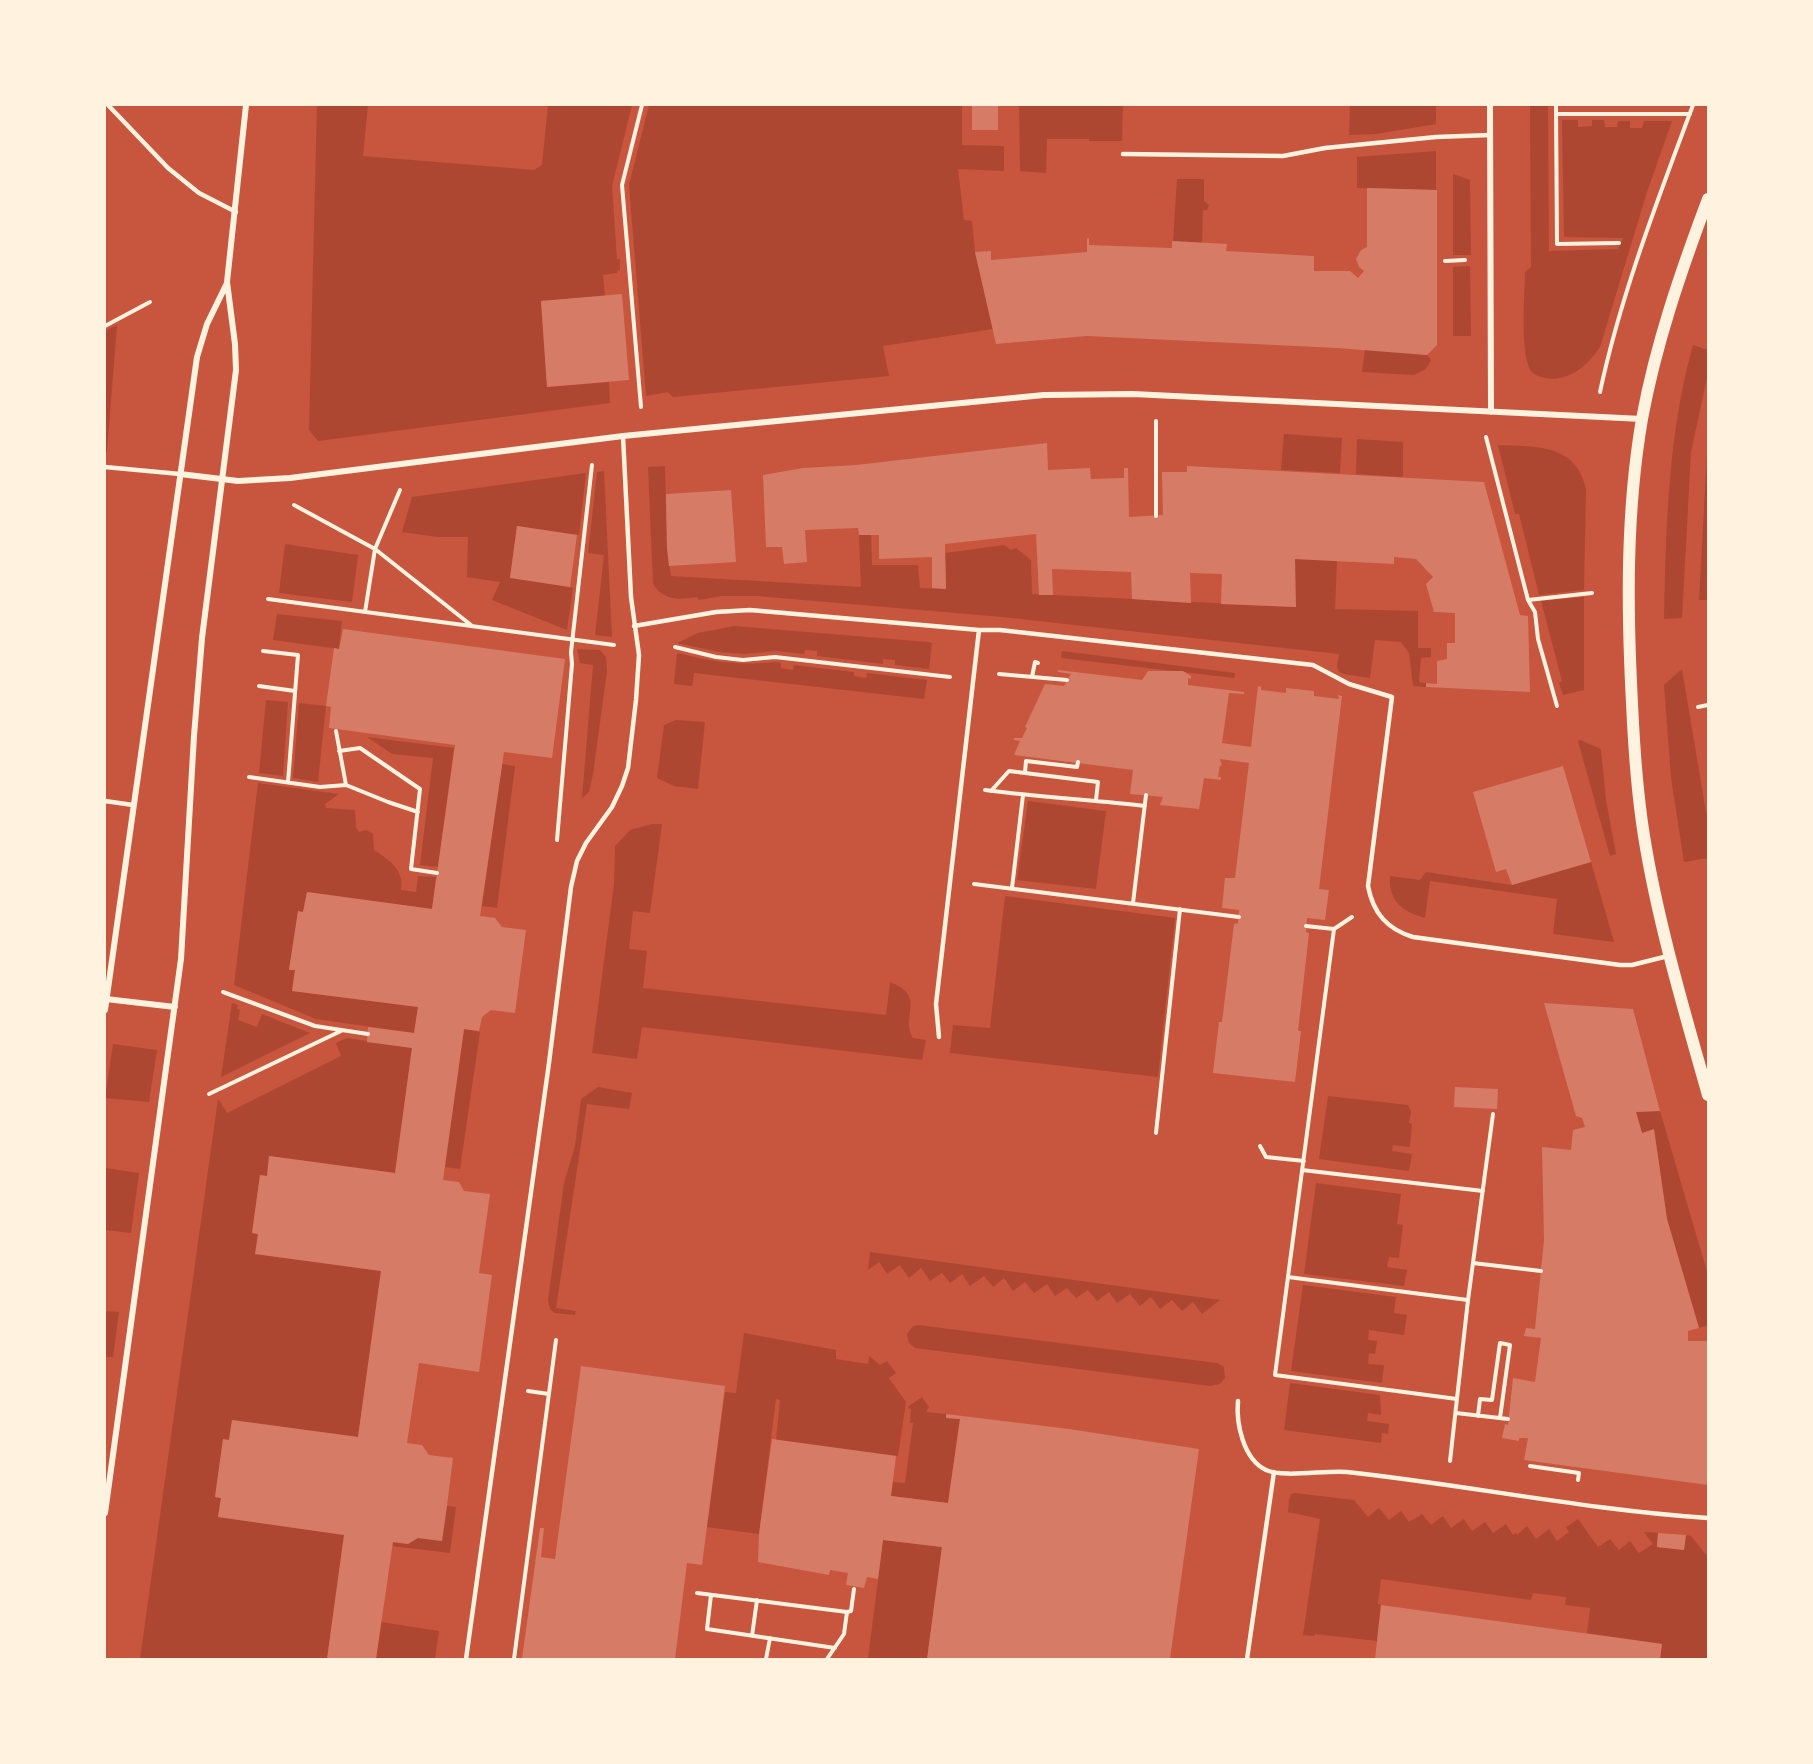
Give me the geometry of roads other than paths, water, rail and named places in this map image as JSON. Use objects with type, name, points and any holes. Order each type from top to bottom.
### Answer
[{"type":"main road","points":[[1708,199],[1662,331],[1642,419],[1631,513],[1629,567],[1629,661],[1637,787],[1644,837],[1671,955],[1708,1095]]},
{"type":"street","points":[[105,1513],[182,947],[199,672],[236,370],[227,282],[246,105]]},
{"type":"street","points":[[1490,105],[1491,412]]},
{"type":"street","points":[[105,1010],[106,985],[196,357],[207,324],[227,282]]},
{"type":"street","points":[[180,474],[222,480],[290,478],[623,436],[1044,395],[1133,394],[1642,419]]},
{"type":"street","points":[[106,999],[175,1007]]},
{"type":"lane","points":[[108,105],[168,168],[199,193],[236,212]]},
{"type":"lane","points":[[1123,154],[1283,156],[1325,148],[1436,137],[1490,135]]},
{"type":"lane","points":[[466,1659],[551,1052],[571,886],[577,861],[586,843],[612,807],[626,777],[636,700],[639,669],[638,645],[634,626],[629,562],[623,436]]},
{"type":"lane","points":[[105,467],[180,474]]},
{"type":"lane","points":[[634,626],[716,612],[750,610],[1011,631],[1313,665],[1349,684],[1392,698],[1368,875],[1368,886],[1373,903],[1382,920],[1389,927],[1413,937],[1620,965],[1632,965],[1671,955]]},
{"type":"lane","points":[[939,1037],[936,1004],[980,630]]},
{"type":"lane","points":[[105,801],[133,805]]},
{"type":"lane","points":[[1238,1401],[1238,1421],[1247,1448],[1261,1467],[1274,1472],[1345,1472],[1708,1518]]},
{"type":"lane","points":[[1247,1659],[1274,1472]]}]
